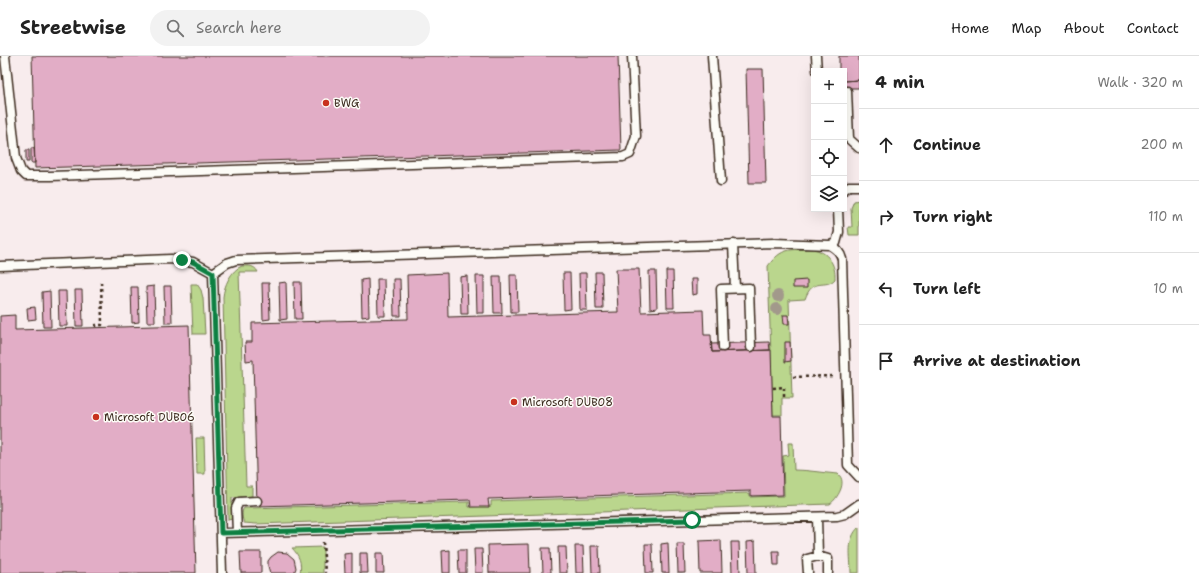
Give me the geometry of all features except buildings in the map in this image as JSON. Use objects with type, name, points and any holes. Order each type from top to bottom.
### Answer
[{"type":"lane","points":[[4,56],[16,158],[21,171],[26,176],[50,176],[623,157],[630,154],[636,136],[632,56]]},
{"type":"lane","points":[[712,56],[721,181]]},
{"type":"lane","points":[[816,56],[817,68]]},
{"type":"lane","points":[[847,92],[849,139],[859,148]]},
{"type":"lane","points":[[847,188],[849,186],[859,186]]},
{"type":"lane","points":[[213,273],[227,263],[236,260],[733,244],[774,243],[830,245],[836,243],[838,238],[838,212]]},
{"type":"lane","points":[[733,244],[735,288]]},
{"type":"lane","points":[[830,245],[840,253],[842,259],[848,465],[859,477]]},
{"type":"lane","points":[[0,266],[171,259],[193,262],[213,273]]},
{"type":"lane","points":[[213,273],[222,573]]},
{"type":"lane","points":[[723,348],[721,288],[749,288],[751,347]]},
{"type":"lane","points":[[237,532],[237,504],[239,502],[257,501]]},
{"type":"lane","points":[[221,533],[817,517],[845,514],[859,504]]},
{"type":"lane","points":[[817,517],[818,556]]},
{"type":"lane","points":[[808,573],[807,559],[818,556],[828,559],[828,573]]},
{"type":"path","points":[[96,327],[102,325],[101,279]]},
{"type":"path","points":[[793,377],[846,375]]},
{"type":"path","points":[[772,388],[784,387],[784,400]]},
{"type":"path","points":[[323,530],[325,573]]},
{"type":"green space","points":[[859,200],[859,235],[849,235],[848,227],[852,227],[851,208],[854,201]]},
{"type":"green space","points":[[818,250],[827,256],[834,269],[835,279],[827,284],[815,285],[808,292],[805,299],[789,300],[792,398],[782,398],[782,415],[773,415],[768,266],[778,255],[787,251]]},
{"type":"green space","points":[[242,266],[253,267],[258,272],[239,272],[246,486],[252,486],[252,496],[232,498],[232,519],[228,520],[223,297],[231,275]]},
{"type":"green space","points":[[191,284],[197,284],[201,290],[203,298],[205,334],[193,334]]},
{"type":"green space","points":[[196,438],[204,438],[205,474],[197,474]]},
{"type":"green space","points":[[788,443],[793,443],[794,470],[838,474],[841,477],[842,486],[836,498],[830,504],[256,524],[244,523],[242,517],[242,511],[244,508],[469,502],[469,507],[491,506],[491,501],[750,493],[750,497],[784,496],[783,456],[789,455]]},
{"type":"green space","points":[[859,527],[859,573],[851,573],[850,548],[852,537]]},
{"type":"green space","points":[[323,547],[323,573],[300,573],[301,566],[299,559],[292,548]]},
{"type":"place","name":"BWG","points":[[326,103]]},
{"type":"place","name":"Microsoft DUB08","points":[[514,402]]},
{"type":"place","name":"Microsoft DUB06","points":[[96,417]]},
{"type":"route","points":[[182,260],[193,262],[213,273],[221,533],[692,520]]}]
